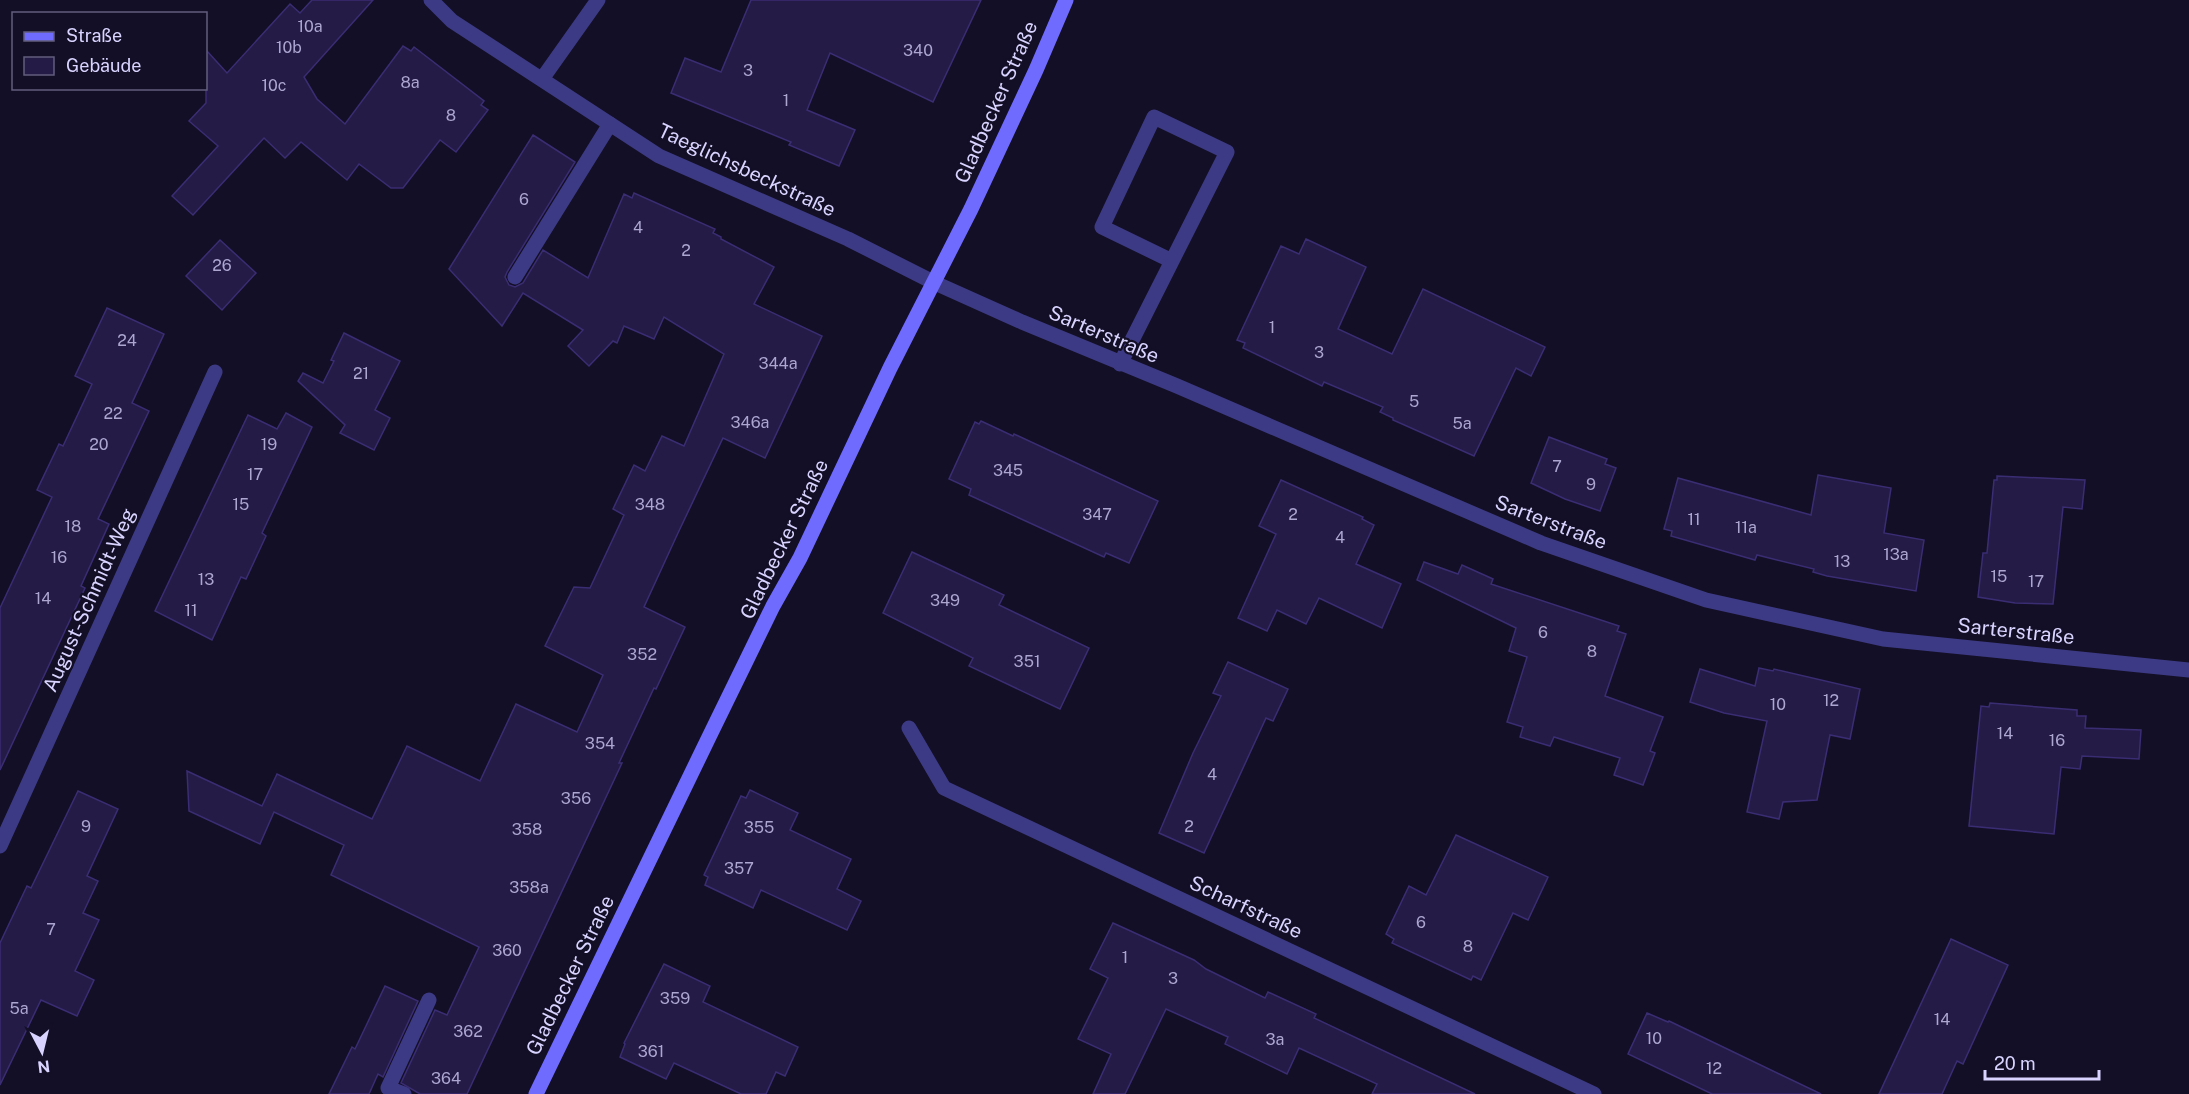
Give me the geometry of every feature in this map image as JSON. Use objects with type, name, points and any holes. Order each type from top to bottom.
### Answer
[{"type":"main road","name":"Gladbecker Straße","points":[[536,1094],[773,606],[800,558],[890,368],[935,283],[1031,81],[1066,0]]},
{"type":"street","name":"Taeglichsbeckstraße","points":[[430,0],[452,21],[659,156],[848,239],[935,283]]},
{"type":"street","points":[[542,79],[598,0]]},
{"type":"street","points":[[1120,364],[1172,261],[1227,152],[1154,117],[1102,227],[1172,261]]},
{"type":"street","points":[[515,277],[610,124]]},
{"type":"street","name":"Sarterstraße","points":[[935,283],[1541,543],[1706,600],[1883,639],[2189,670]]},
{"type":"street","name":"August-Schmidt-Weg","points":[[0,846],[215,372]]},
{"type":"street","name":"Scharfstraße","points":[[909,728],[944,788],[1594,1094]]},
{"type":"street","points":[[404,1094],[388,1088],[429,1000]]},
{"type":"building","points":[[312,0],[373,0],[304,77],[317,99],[345,124],[403,46],[411,51],[414,47],[484,101],[481,105],[488,110],[456,152],[440,140],[403,188],[391,188],[359,164],[347,180],[301,142],[285,158],[264,138],[193,215],[172,196],[218,146],[189,121],[206,103],[207,51],[227,73],[290,4],[300,13]]},
{"type":"building","points":[[751,0],[981,0],[933,102],[830,53],[807,110],[855,130],[839,166],[789,145],[791,142],[671,93],[685,58],[721,72]]},
{"type":"building","points":[[533,135],[575,162],[507,272],[505,277],[509,285],[515,287],[523,283],[543,250],[588,278],[624,194],[632,198],[634,193],[715,229],[713,233],[721,239],[774,267],[754,304],[822,336],[765,458],[723,438],[678,533],[644,607],[685,627],[656,689],[654,688],[619,763],[622,763],[467,1094],[420,1094],[401,1083],[435,1010],[447,1015],[479,947],[331,875],[344,845],[274,812],[260,844],[189,811],[187,771],[262,806],[277,774],[372,819],[407,746],[480,781],[516,704],[577,732],[603,675],[545,646],[574,587],[590,588],[624,515],[613,509],[634,465],[645,471],[662,436],[684,446],[724,354],[664,317],[654,339],[624,326],[617,343],[613,341],[589,366],[568,346],[583,330],[523,293],[502,326],[449,269]]},
{"type":"building","points":[[1306,239],[1366,267],[1338,329],[1392,354],[1423,289],[1545,347],[1531,376],[1516,368],[1474,456],[1393,420],[1380,412],[1383,407],[1324,382],[1322,386],[1243,348],[1245,343],[1237,340],[1281,246],[1299,254]]},
{"type":"building","points":[[220,240],[256,273],[222,310],[186,276]]},
{"type":"building","points":[[107,308],[164,334],[132,403],[149,411],[98,519],[109,524],[81,586],[85,588],[0,770],[0,608],[52,497],[37,490],[59,444],[63,446],[92,384],[75,376]]},
{"type":"building","points":[[344,333],[400,361],[375,410],[390,418],[374,450],[340,433],[345,425],[298,381],[303,373],[323,383]]},
{"type":"building","points":[[286,413],[312,427],[262,533],[266,536],[246,579],[241,577],[212,640],[155,611],[248,415],[277,429]]},
{"type":"building","points":[[981,421],[1158,501],[1129,563],[1106,553],[1104,557],[969,495],[971,489],[949,479],[975,422],[979,424]]},
{"type":"building","points":[[1549,437],[1607,459],[1605,464],[1616,468],[1600,511],[1565,499],[1531,483]]},
{"type":"building","points":[[1818,475],[1891,488],[1884,533],[1924,540],[1916,591],[1827,576],[1813,572],[1814,569],[1757,555],[1755,560],[1671,536],[1672,531],[1664,529],[1678,478],[1811,515]]},
{"type":"building","points":[[1997,476],[2085,480],[2082,509],[2063,507],[2053,604],[2015,603],[1978,597],[1983,553],[1987,553],[1994,480],[1997,480]]},
{"type":"building","points":[[1281,480],[1363,517],[1362,519],[1374,525],[1356,564],[1401,584],[1382,628],[1319,598],[1306,624],[1277,610],[1267,631],[1238,618],[1276,534],[1259,526]]},
{"type":"building","points":[[912,552],[1004,595],[999,605],[1089,648],[1060,709],[969,666],[973,658],[883,613]]},
{"type":"building","points":[[1424,562],[1458,574],[1462,565],[1493,579],[1491,584],[1619,626],[1617,631],[1626,634],[1605,696],[1663,717],[1650,751],[1655,753],[1643,785],[1614,775],[1620,758],[1554,737],[1550,746],[1520,737],[1523,727],[1507,722],[1527,657],[1509,651],[1516,628],[1417,580]]},
{"type":"building","points":[[1228,662],[1288,689],[1273,721],[1266,718],[1204,853],[1159,833],[1193,753],[1221,696],[1213,693]]},
{"type":"building","points":[[1759,668],[1773,671],[1774,669],[1860,689],[1850,739],[1830,735],[1817,800],[1783,802],[1779,819],[1747,812],[1767,721],[1724,713],[1690,702],[1700,669],[1755,686]]},
{"type":"building","points":[[1990,703],[2077,710],[2077,716],[2086,716],[2085,728],[2141,730],[2139,759],[2082,756],[2080,769],[2061,767],[2054,834],[1969,826],[1981,706],[1989,707]]},
{"type":"building","points":[[750,790],[798,813],[790,830],[851,859],[837,889],[861,901],[847,930],[761,890],[753,908],[705,885],[708,877],[704,875],[741,796],[746,798]]},
{"type":"building","points":[[78,791],[118,809],[87,876],[98,881],[83,913],[99,920],[75,971],[94,980],[77,1016],[41,1000],[0,1085],[0,943],[27,886],[31,888]]},
{"type":"building","points":[[1456,835],[1548,877],[1528,920],[1513,913],[1481,980],[1473,976],[1471,980],[1392,943],[1394,939],[1386,934],[1409,886],[1426,895]]},
{"type":"building","points":[[1113,923],[1194,960],[1206,969],[1265,998],[1268,992],[1316,1014],[1314,1018],[1475,1094],[1372,1094],[1377,1084],[1299,1048],[1287,1074],[1225,1044],[1228,1037],[1166,1009],[1125,1094],[1093,1094],[1111,1054],[1078,1039],[1108,978],[1090,969]]},
{"type":"building","points":[[1951,939],[2008,965],[1963,1064],[1957,1061],[1942,1094],[1879,1094]]},
{"type":"building","points":[[664,964],[710,986],[703,1002],[798,1047],[785,1076],[776,1072],[766,1094],[741,1094],[674,1063],[666,1079],[620,1057],[624,1043]]},
{"type":"building","points":[[385,986],[418,1001],[383,1077],[378,1074],[369,1094],[329,1094],[352,1047],[355,1049]]},
{"type":"building","points":[[1647,1013],[1669,1021],[1821,1094],[1712,1094],[1628,1054]]}]
